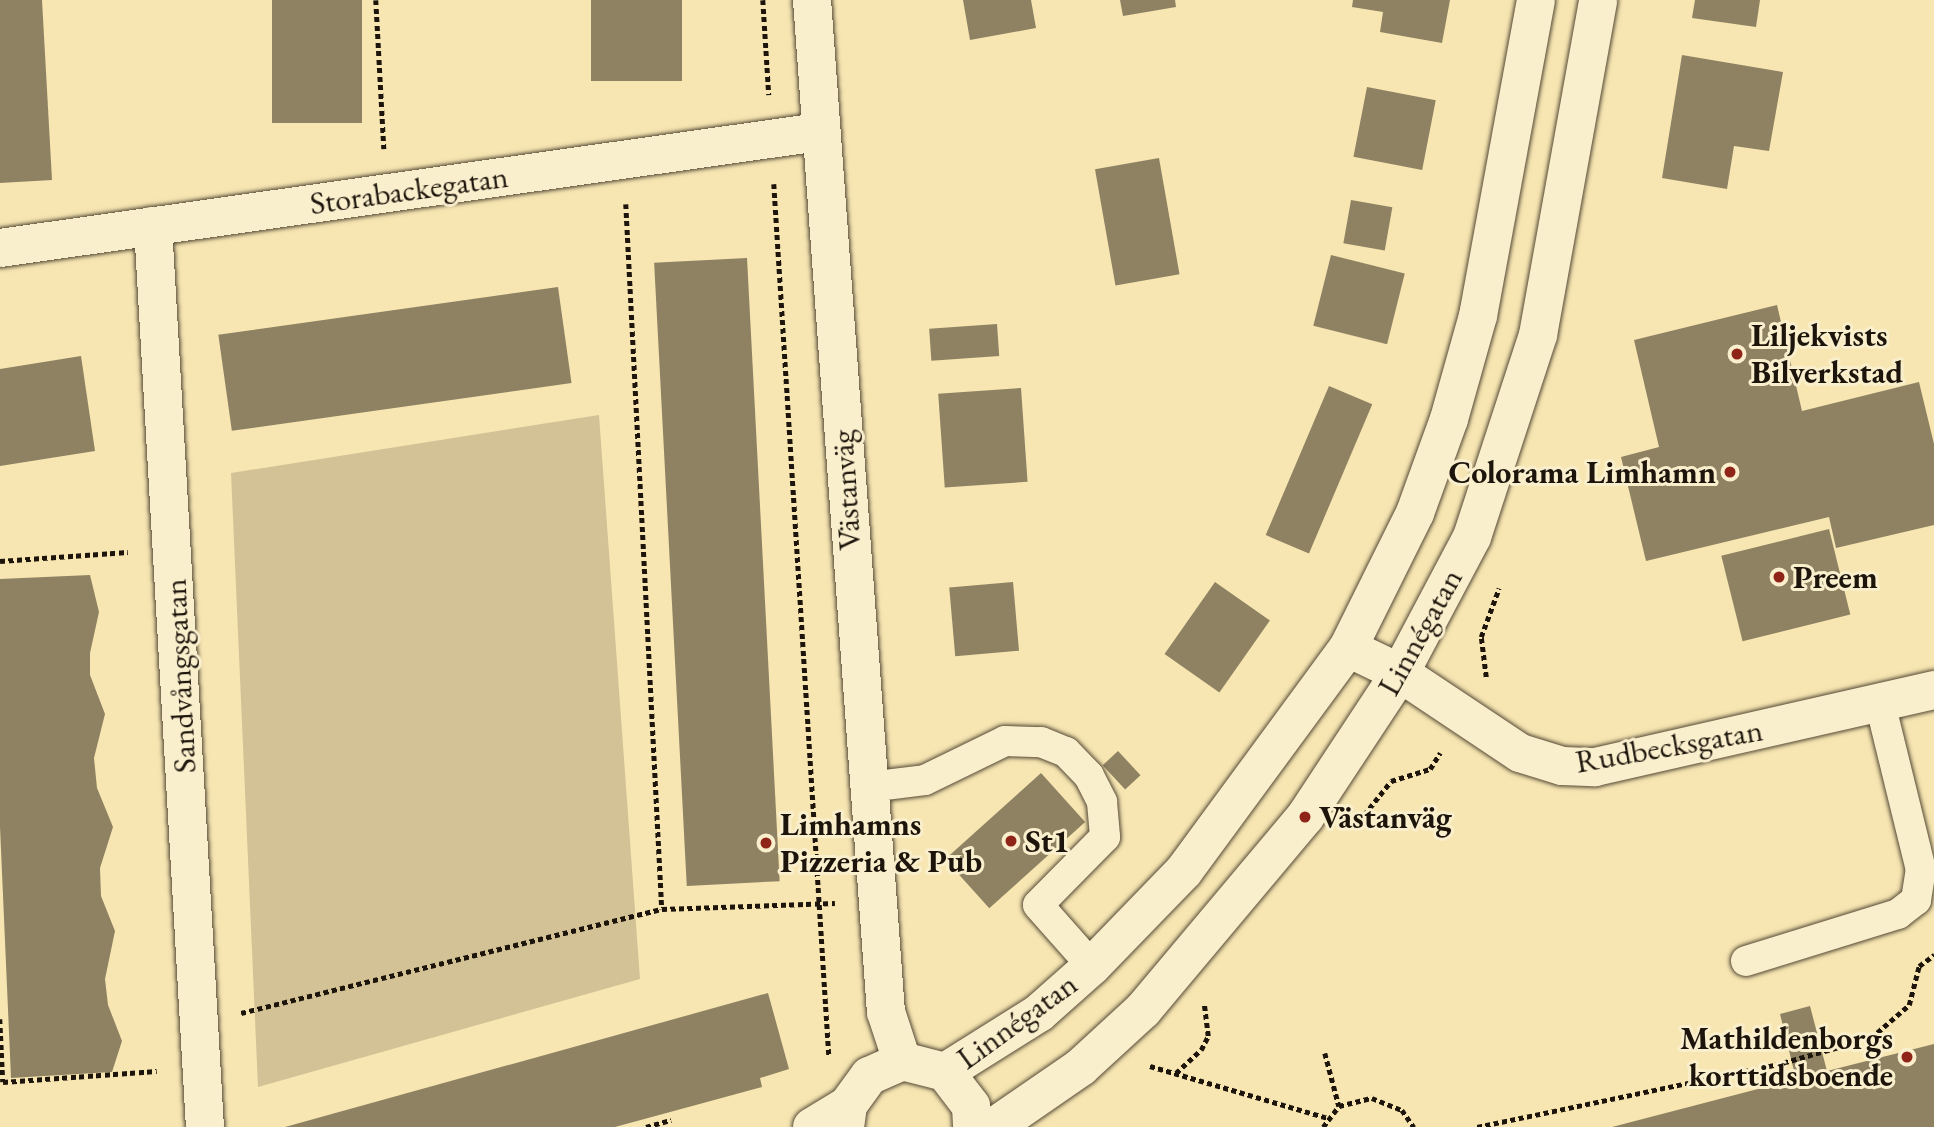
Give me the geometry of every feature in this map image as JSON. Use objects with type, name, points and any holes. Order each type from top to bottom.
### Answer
[{"type":"street","name":"Västanväg","points":[[813,0],[819,132],[886,1012],[902,1061]]},
{"type":"street","name":"Linnégatan","points":[[945,1072],[1029,1021],[1092,966],[1184,871],[1348,648],[1415,513],[1449,419],[1478,316],[1536,0]]},
{"type":"street","name":"Linnégatan","points":[[993,1127],[1081,1067],[1143,1010],[1305,817],[1400,673],[1472,537],[1538,335],[1598,0]]},
{"type":"street","name":"Storabackegatan","points":[[0,248],[819,132]]},
{"type":"street","name":"Sandvångsgatan","points":[[153,226],[205,1127]]},
{"type":"street","name":"Rudbecksgatan","points":[[1348,648],[1400,673],[1520,753],[1562,766],[1595,766],[1934,690]]},
{"type":"street","points":[[812,1127],[847,1116],[869,1076],[902,1061],[945,1072],[971,1106],[972,1127]]},
{"type":"lane","points":[[1746,961],[1898,914],[1916,900],[1922,870],[1880,703]]},
{"type":"lane","points":[[869,787],[925,780],[1005,741],[1041,742],[1066,752],[1089,776],[1102,802],[1105,836],[1038,905],[1092,966]]},
{"type":"path","points":[[376,0],[386,193]]},
{"type":"path","points":[[763,0],[828,1053]]},
{"type":"path","points":[[624,160],[662,909]]},
{"type":"path","points":[[0,561],[172,549]]},
{"type":"path","points":[[200,1023],[662,909],[878,902]]},
{"type":"path","points":[[1476,1127],[1775,1065],[1871,1038],[1909,1005],[1919,966],[1934,955]]},
{"type":"path","points":[[1176,1073],[1201,1050],[1208,1036],[1203,1004]]},
{"type":"path","points":[[0,1019],[3,1083],[203,1068]]},
{"type":"path","points":[[1325,1052],[1339,1107]]},
{"type":"path","points":[[1139,1063],[1328,1118]]},
{"type":"path","points":[[1323,1127],[1339,1107],[1363,1098],[1388,1102],[1402,1110],[1414,1127]]},
{"type":"path","points":[[646,1127],[671,1120]]},
{"type":"shaded area","points":[[599,415],[640,979],[258,1087],[231,473]]},
{"type":"building","points":[[0,0],[42,0],[52,180],[0,183]]},
{"type":"building","points":[[272,0],[362,0],[362,123],[272,123]]},
{"type":"building","points":[[591,0],[682,0],[682,81],[591,81]]},
{"type":"building","points":[[963,0],[1031,0],[1036,28],[970,40]]},
{"type":"building","points":[[1120,0],[1175,0],[1176,7],[1123,16]]},
{"type":"building","points":[[1353,0],[1450,0],[1442,43],[1380,32],[1383,12],[1352,7]]},
{"type":"building","points":[[1695,0],[1760,0],[1756,27],[1692,18]]},
{"type":"building","points":[[1682,55],[1783,72],[1769,151],[1734,146],[1727,189],[1662,178]]},
{"type":"building","points":[[1367,87],[1436,100],[1422,170],[1353,157]]},
{"type":"building","points":[[1159,158],[1179,274],[1115,285],[1095,169]]},
{"type":"building","points":[[1351,200],[1392,207],[1385,251],[1343,243]]},
{"type":"building","points":[[1331,255],[1405,273],[1387,344],[1313,326]]},
{"type":"building","points":[[747,258],[780,881],[687,886],[654,263]]},
{"type":"building","points":[[558,287],[571,383],[232,431],[218,335]]},
{"type":"building","points":[[1777,305],[1802,411],[1919,382],[1934,444],[1934,525],[1836,548],[1829,517],[1646,561],[1621,457],[1659,447],[1634,340]]},
{"type":"building","points":[[997,324],[999,356],[931,361],[929,329]]},
{"type":"building","points":[[81,356],[95,451],[0,466],[0,369]]},
{"type":"building","points":[[1329,386],[1372,404],[1309,553],[1266,535]]},
{"type":"building","points":[[1021,388],[1028,482],[945,488],[938,394]]},
{"type":"building","points":[[1829,529],[1850,614],[1743,641],[1721,556]]},
{"type":"building","points":[[90,575],[99,612],[90,653],[90,675],[105,714],[94,758],[97,788],[113,827],[100,868],[101,896],[115,931],[105,979],[108,1005],[122,1041],[112,1072],[11,1078],[0,827],[0,579]]},
{"type":"building","points":[[1013,582],[1019,651],[955,656],[949,588]]},
{"type":"building","points":[[1215,582],[1270,620],[1219,693],[1165,654]]},
{"type":"building","points":[[1118,751],[1141,775],[1125,789],[1103,765]]},
{"type":"building","points":[[1041,773],[1085,822],[989,908],[945,859]]},
{"type":"building","points":[[768,993],[789,1069],[760,1078],[762,1087],[615,1127],[285,1127]]},
{"type":"building","name":"Mathildenborgs korttidsboende","points":[[1810,1006],[1827,1071],[1934,1044],[1934,1127],[1612,1127],[1796,1079],[1780,1014]]},
{"type":"place","name":"Liljekvists Bilverkstad","points":[[1737,354]]},
{"type":"place","name":"Colorama Limhamn","points":[[1730,472]]},
{"type":"place","name":"Preem","points":[[1779,577]]},
{"type":"place","name":"Västanväg","points":[[1305,817]]},
{"type":"place","name":"St1","points":[[1011,841]]},
{"type":"place","name":"Limhamns Pizzeria & Pub","points":[[766,843]]},
{"type":"place","name":"Mathildenborgs korttidsboende","points":[[1907,1057]]}]
